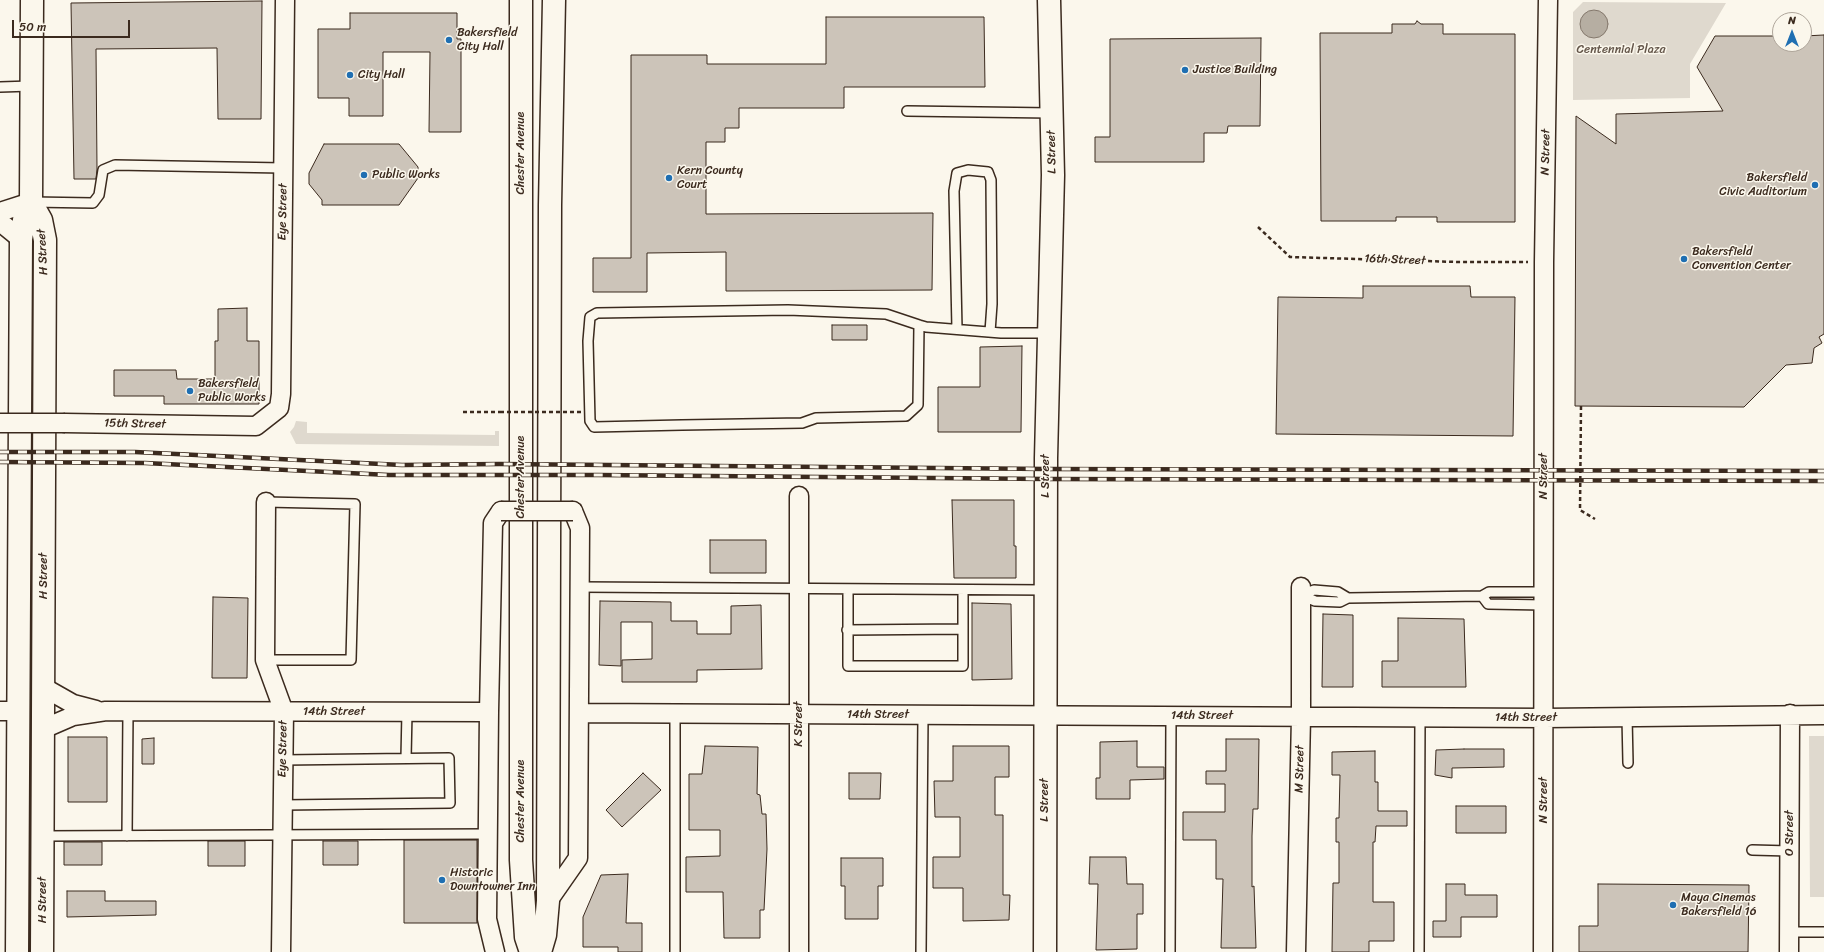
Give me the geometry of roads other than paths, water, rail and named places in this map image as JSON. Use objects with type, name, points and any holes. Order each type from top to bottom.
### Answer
[{"type":"street","name":"H Street","points":[[17,952],[9,711],[21,239],[24,220],[31,202],[32,0]]},
{"type":"street","name":"Eye Street","points":[[268,418],[279,408],[281,394],[285,0]]},
{"type":"street","name":"Chester Avenue","points":[[521,0],[521,860],[526,937],[531,952]]},
{"type":"street","points":[[540,952],[545,935],[548,901],[550,213],[554,0]]},
{"type":"street","name":"L Street","points":[[1045,952],[1046,458],[1053,175],[1049,0]]},
{"type":"street","name":"N Street","points":[[1543,952],[1545,718],[1544,262],[1548,0]]},
{"type":"street","name":"H Street","points":[[31,202],[41,220],[45,240],[42,952]]},
{"type":"street","points":[[0,212],[31,202]]},
{"type":"street","points":[[0,222],[21,239]]},
{"type":"street","name":"15th Street","points":[[0,423],[256,426],[268,418]]},
{"type":"street","name":"K Street","points":[[799,952],[800,496]]},
{"type":"street","name":"Eye Street","points":[[266,502],[265,660],[284,712],[281,952]]},
{"type":"street","points":[[495,952],[487,919],[489,712],[493,523],[501,511],[573,511],[580,528],[578,858],[548,901]]},
{"type":"street","name":"M Street","points":[[1296,952],[1301,717],[1301,591]]},
{"type":"street","name":"14th Street","points":[[44,686],[73,704],[106,711],[489,712]]},
{"type":"street","points":[[9,711],[28,720],[31,726],[34,788],[43,832]]},
{"type":"street","name":"14th Street","points":[[43,729],[73,716],[106,711]]},
{"type":"street","name":"14th Street","points":[[580,713],[923,716],[1545,718],[1790,714],[1824,715]]},
{"type":"street","name":"O Street","points":[[1789,952],[1790,714]]},
{"type":"lane","points":[[0,86],[32,86]]},
{"type":"lane","points":[[907,111],[1051,113]]},
{"type":"lane","points":[[31,202],[94,203],[99,195],[103,170],[115,165],[283,168]]},
{"type":"lane","points":[[957,330],[954,191],[958,173],[968,170],[988,172],[991,180],[992,304],[990,332]]},
{"type":"lane","points":[[919,325],[918,405],[906,416],[816,418],[802,423],[594,427],[590,421],[588,341],[590,317],[597,313],[788,310],[886,314],[926,327],[990,332],[1049,333]]},
{"type":"lane","points":[[265,660],[351,660],[355,504],[266,502]]},
{"type":"lane","points":[[580,587],[848,590],[1046,590]]},
{"type":"lane","points":[[848,590],[848,666],[963,666],[963,590]]},
{"type":"lane","points":[[1301,591],[1315,602],[1340,602],[1348,598],[1482,596],[1489,592],[1544,598]]},
{"type":"lane","points":[[1482,596],[1488,604],[1544,598]]},
{"type":"lane","points":[[847,630],[963,629]]},
{"type":"lane","points":[[127,836],[128,712]]},
{"type":"lane","points":[[406,758],[407,712]]},
{"type":"lane","points":[[675,714],[675,952]]},
{"type":"lane","points":[[921,952],[923,716]]},
{"type":"lane","points":[[1170,952],[1171,716]]},
{"type":"lane","points":[[1419,952],[1420,717]]},
{"type":"lane","points":[[1627,717],[1628,763]]},
{"type":"lane","points":[[283,760],[449,758],[450,804],[283,805]]},
{"type":"lane","points":[[43,832],[127,836],[488,834]]},
{"type":"lane","points":[[1752,850],[1790,851]]},
{"type":"lane","points":[[1789,932],[1824,932]]},
{"type":"railway","points":[[0,452],[135,452],[402,465],[499,464],[1046,469],[1824,471]]},
{"type":"railway","points":[[0,462],[145,463],[389,475],[598,475],[1046,479],[1824,481]]},
{"type":"place","name":"Bakersfield City Hall","points":[[449,40]]},
{"type":"place","name":"Justice Building","points":[[1185,70]]},
{"type":"place","name":"City Hall","points":[[350,75]]},
{"type":"place","name":"Public Works","points":[[364,175]]},
{"type":"place","name":"Kern County Court","points":[[669,178]]},
{"type":"place","name":"Bakersfield Civic Auditorium","points":[[1815,185]]},
{"type":"place","name":"Bakersfield Convention Center","points":[[1684,259]]},
{"type":"place","name":"Bakersfield Public Works","points":[[190,391]]},
{"type":"place","name":"Historic Downtowner Inn","points":[[442,880]]},
{"type":"place","name":"Maya Cinemas Bakersfield 16","points":[[1673,905]]},
{"type":"park label","name":"Centennial Plaza","points":[[1621,50]]}]
